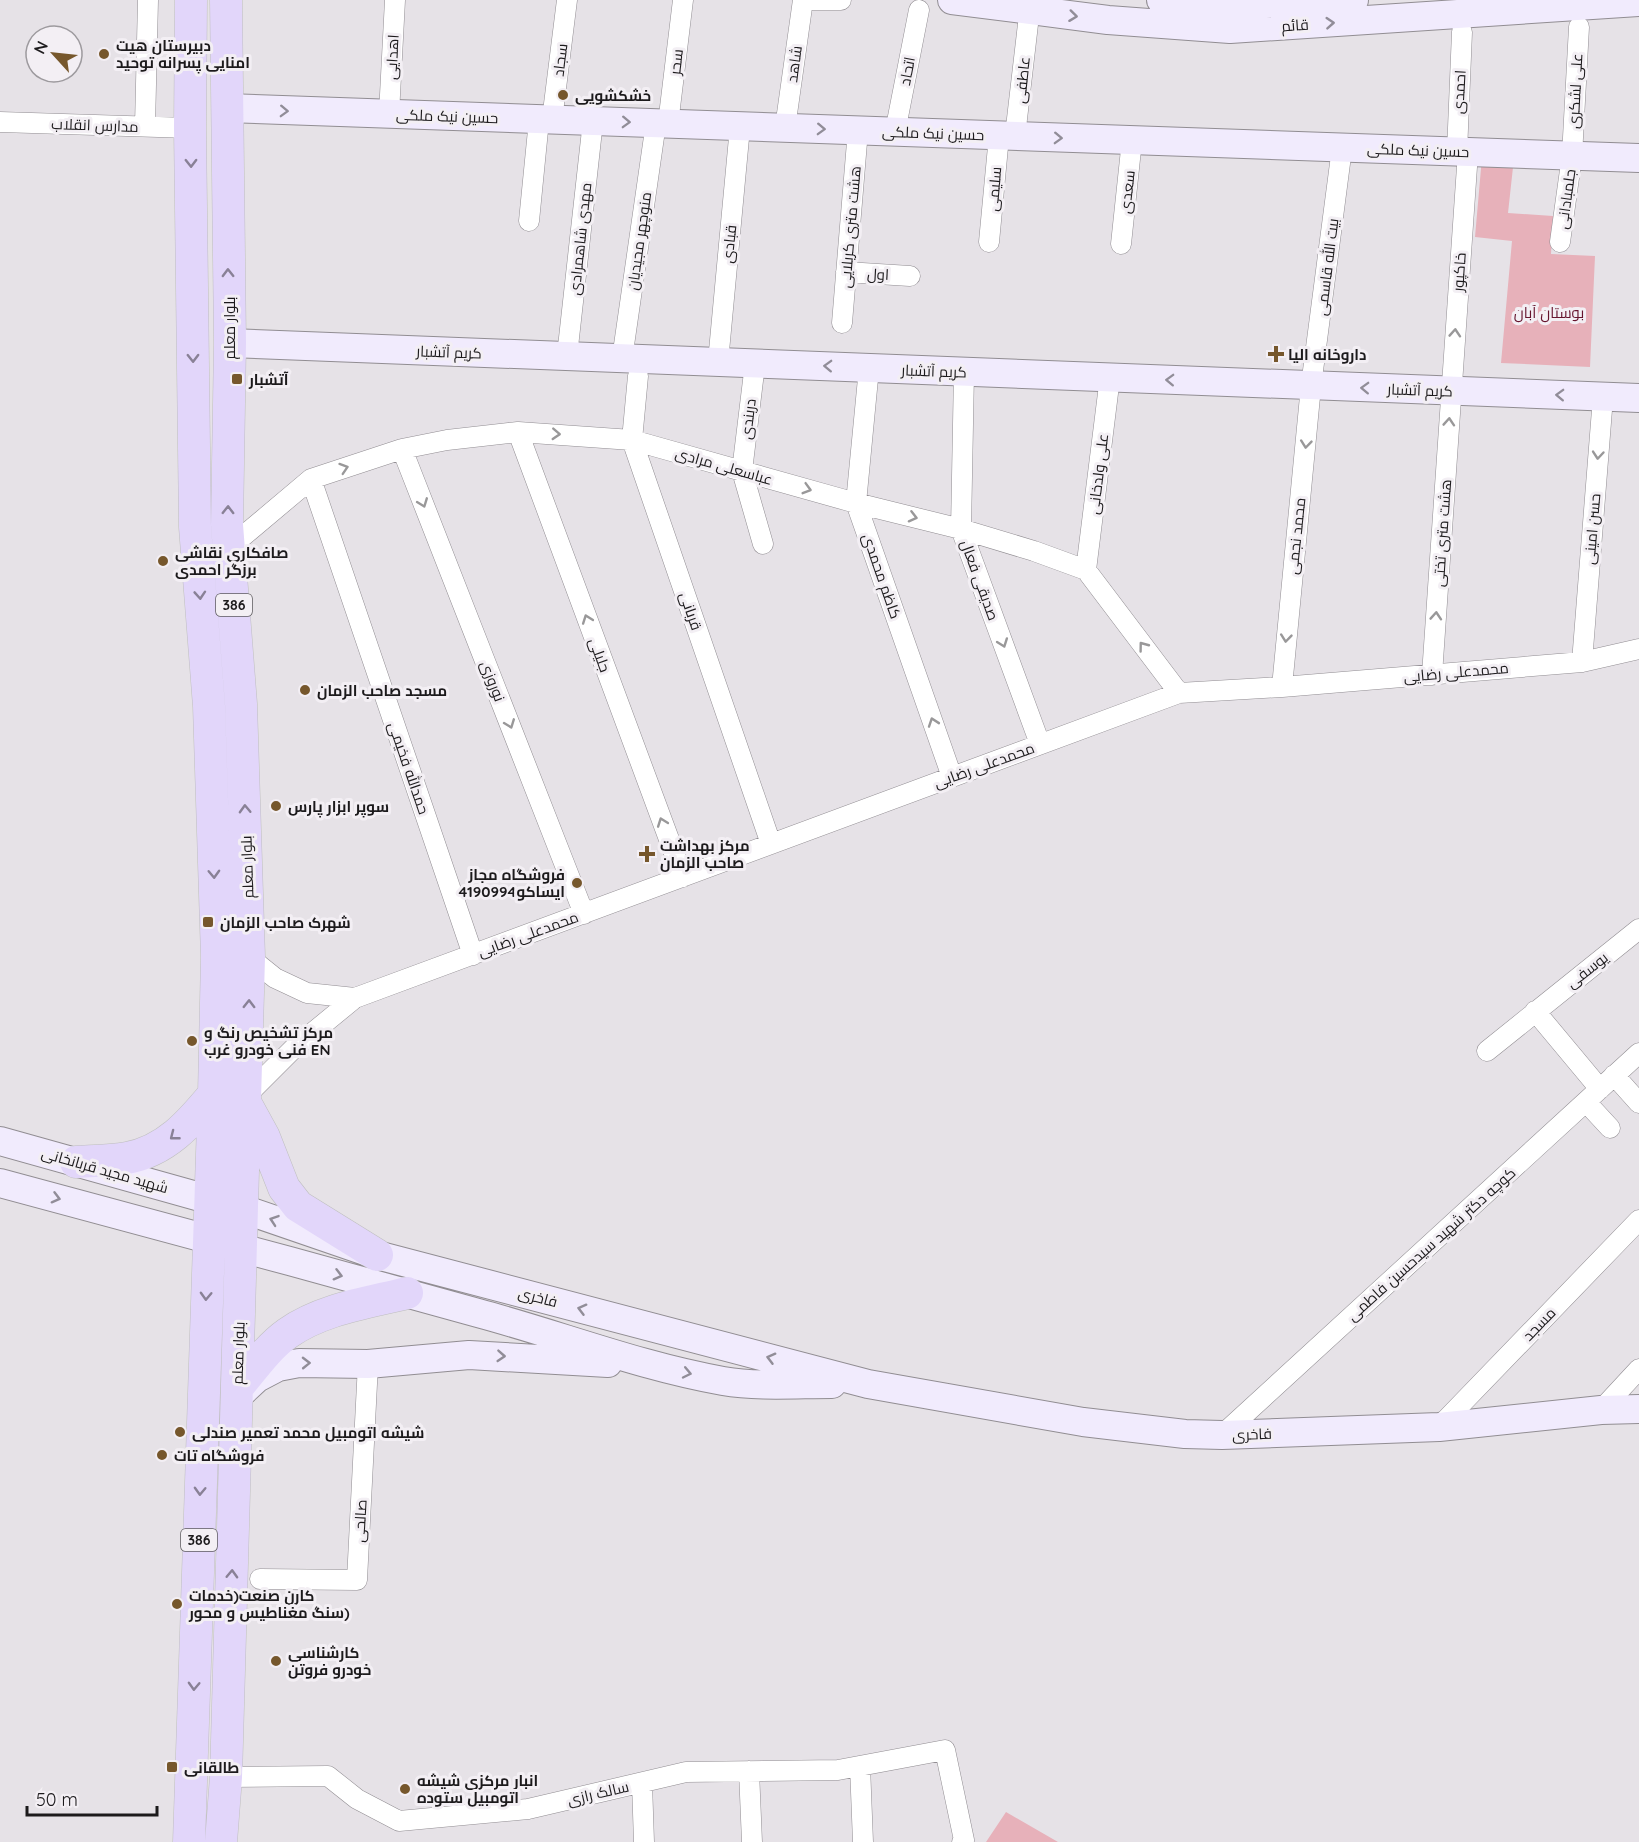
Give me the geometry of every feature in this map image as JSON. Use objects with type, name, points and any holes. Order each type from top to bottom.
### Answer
[{"type":"main road","name":"386","points":[[189,1842],[217,957],[209,706],[195,527],[190,128],[191,0]]},
{"type":"main road","name":"بلوار معلم","points":[[221,1842],[226,1777],[247,1100],[249,957],[241,704],[227,525],[230,343],[226,0]]},
{"type":"main road","name":"قائم","points":[[952,0],[1108,20],[1230,30],[1639,2]]},
{"type":"main road","name":"قائم","points":[[1161,0],[1223,6],[1354,0]]},
{"type":"main road","name":"حسین نیک ملکی","points":[[226,108],[1639,158]]},
{"type":"main road","name":"کریم آتشبار","points":[[230,343],[567,356],[630,367],[718,362],[1639,398]]},
{"type":"main road","points":[[76,1162],[127,1158],[148,1152],[170,1141],[190,1124],[214,1094]]},
{"type":"main road","points":[[247,1100],[284,1188],[298,1206],[377,1255]]},
{"type":"main road","name":"شهید مجید قربانخانی","points":[[0,1141],[210,1200]]},
{"type":"main road","points":[[0,1183],[208,1238]]},
{"type":"main road","name":"فاخری","points":[[210,1200],[377,1255],[868,1384],[1083,1422],[1185,1434],[1222,1435],[1439,1427],[1639,1408]]},
{"type":"main road","name":"فاخری","points":[[208,1238],[528,1326],[652,1366],[725,1381],[783,1385],[868,1384]]},
{"type":"main road","points":[[237,1392],[272,1348],[287,1334],[308,1321],[336,1310],[407,1293]]},
{"type":"main road","points":[[237,1392],[278,1367],[299,1363],[368,1364],[470,1354],[652,1366]]},
{"type":"street","points":[[145,126],[148,0]]},
{"type":"street","name":"اهدایی","points":[[389,114],[394,0]]},
{"type":"street","name":"سجاد","points":[[529,220],[567,0]]},
{"type":"street","name":"سحر","points":[[662,124],[683,0]]},
{"type":"street","points":[[803,0],[841,0]]},
{"type":"street","name":"شاهد","points":[[785,128],[803,0]]},
{"type":"street","name":"اتحاد","points":[[895,132],[919,10]]},
{"type":"street","name":"عاطفی","points":[[1007,136],[1028,24]]},
{"type":"street","name":"علی لشکری","points":[[1572,156],[1579,27]]},
{"type":"street","name":"احمدی","points":[[1462,32],[1462,152]]},
{"type":"street","name":"مهدی شاهمرادی","points":[[567,356],[593,121]]},
{"type":"street","name":"مدارس انقلاب","points":[[0,122],[190,128]]},
{"type":"street","name":"منوچهر مجیدیان","points":[[630,367],[662,124]]},
{"type":"street","name":"قبادی","points":[[718,362],[740,127]]},
{"type":"street","name":"هشت متری کربلایی","points":[[842,323],[858,130]]},
{"type":"street","name":"سلیمی","points":[[989,242],[1007,136]]},
{"type":"street","name":"سعدی","points":[[1121,244],[1132,140]]},
{"type":"street","name":"بیت الله قاسمی","points":[[1311,386],[1342,148]]},
{"type":"street","name":"خاکپور","points":[[1451,391],[1462,152]]},
{"type":"street","name":"جلمبادانی","points":[[1560,242],[1572,156]]},
{"type":"street","name":"اول","points":[[846,272],[910,276]]},
{"type":"street","name":"دربندی","points":[[755,364],[741,471],[763,544]]},
{"type":"street","name":"قربانی","points":[[630,367],[632,440],[771,844]]},
{"type":"street","name":"کاظم محمدی","points":[[869,368],[856,503],[952,777]]},
{"type":"street","name":"صدیقی فعال","points":[[964,372],[961,529],[1040,744]]},
{"type":"street","name":"علی ولدخانی","points":[[1086,570],[1110,377]]},
{"type":"street","name":"محمد نجمی","points":[[1282,687],[1311,386]]},
{"type":"street","name":"هشت متری تختی","points":[[1432,675],[1451,391]]},
{"type":"street","name":"حسن امینی","points":[[1582,662],[1603,397]]},
{"type":"street","name":"عباسعلی مرادی","points":[[230,548],[311,479],[402,448],[518,432],[632,440],[856,503],[961,529],[1034,551],[1086,570]]},
{"type":"street","name":"جلیلی","points":[[518,432],[683,877]]},
{"type":"street","name":"نوروزی","points":[[402,448],[584,914]]},
{"type":"street","name":"حمدالله فخیمی","points":[[311,479],[473,955]]},
{"type":"street","points":[[1086,570],[1179,693]]},
{"type":"street","name":"محمدعلی رضایی","points":[[355,998],[1179,693],[1282,687],[1582,662],[1639,649]]},
{"type":"street","name":"یوسفی","points":[[1487,1051],[1639,929]]},
{"type":"street","points":[[249,957],[274,978],[307,993],[355,998]]},
{"type":"street","points":[[247,1100],[294,1048],[355,998]]},
{"type":"street","points":[[1535,1011],[1600,1089],[1610,1128]]},
{"type":"street","name":"کوچه دکتر شهید سیدحسین فاطمی","points":[[1222,1435],[1639,1053]]},
{"type":"street","points":[[1600,1089],[1639,1103]]},
{"type":"street","name":"مسجد","points":[[1439,1427],[1639,1220]]},
{"type":"street","name":"صالحی","points":[[260,1579],[357,1581],[368,1364]]},
{"type":"street","points":[[1601,1410],[1639,1369]]},
{"type":"street","name":"سالک رازی","points":[[226,1777],[328,1776],[357,1799],[399,1821],[528,1809],[686,1772],[838,1770],[945,1750],[964,1840],[962,1842]]},
{"type":"street","points":[[860,1766],[863,1842]]},
{"type":"street","points":[[749,1771],[752,1842]]},
{"type":"street","points":[[642,1783],[644,1842]]},
{"type":"green space","name":"بوستان آبان","points":[[1482,157],[1514,158],[1508,213],[1553,216],[1551,254],[1595,256],[1590,367],[1501,363],[1512,241],[1475,237]]},
{"type":"green space","points":[[1006,1812],[1058,1842],[986,1842]]},
{"type":"place","name":"دبیرستان هیت امنایی پسرانه توحید","points":[[104,54]]},
{"type":"place","name":"خشکشویی","points":[[563,95]]},
{"type":"place","name":"داروخانه الیا","points":[[1276,354]]},
{"type":"place","name":"آتشبار","points":[[237,379]]},
{"type":"place","name":"صافکاری نقاشی برزگر احمدی","points":[[163,561]]},
{"type":"place","name":"مسجد صاحب الزمان","points":[[305,690]]},
{"type":"place","name":"سوپر ابزار پارس","points":[[276,806]]},
{"type":"place","name":"مرکز بهداشت صاحب الزمان","points":[[647,854]]},
{"type":"place","name":"فروشگاه مجاز ایساکو4190994","points":[[577,883]]},
{"type":"place","name":"شهرک صاحب الزمان","points":[[208,922]]},
{"type":"place","name":"مرکز تشخیص رنگ و فنی خودرو غرب EN","points":[[192,1041]]},
{"type":"place","name":"شیشه اتومبیل محمد تعمیر صندلی","points":[[180,1432]]},
{"type":"place","name":"فروشگاه تات","points":[[162,1455]]},
{"type":"place","name":"کارن صنعت(خدمات سنگ مغناطیس و محور)","points":[[177,1604]]},
{"type":"place","name":"کارشناسی خودرو فروتن","points":[[276,1661]]},
{"type":"place","name":"طالقانی","points":[[172,1767]]},
{"type":"place","name":"انبار مرکزی شیشه اتومبیل ستوده","points":[[405,1789]]}]
